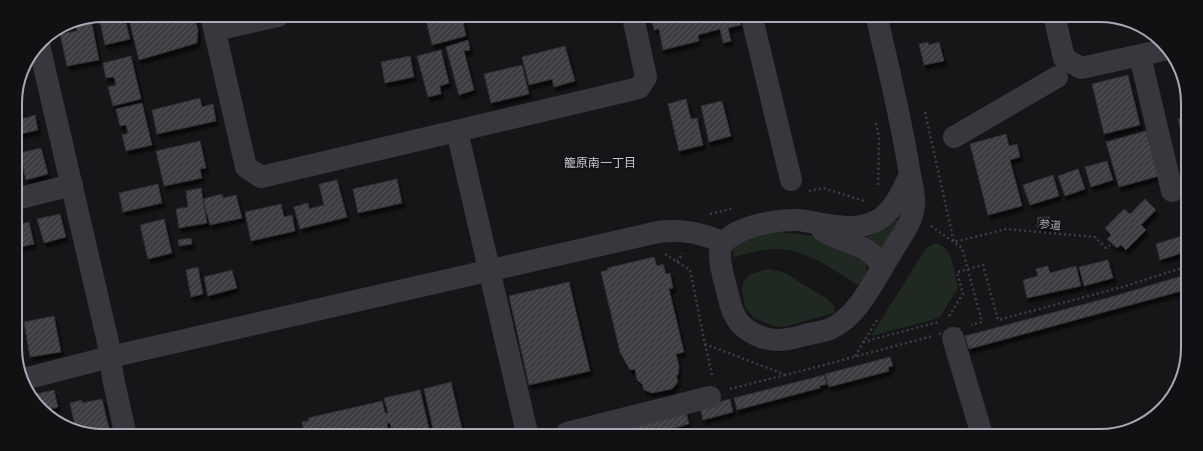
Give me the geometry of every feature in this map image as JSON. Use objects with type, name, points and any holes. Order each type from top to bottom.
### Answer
[{"type":"street","points":[[213,23],[246,167],[261,177],[639,88],[646,77],[634,22]]},
{"type":"street","points":[[752,22],[756,68],[791,180]]},
{"type":"street","points":[[878,22],[904,133],[910,175],[914,206],[910,222],[855,309],[843,321],[830,329],[789,339],[776,340],[764,338],[748,330],[737,321],[731,310],[720,250],[723,242],[731,235],[740,230],[771,222],[798,220],[838,227],[866,225],[878,220],[890,211],[910,175]]},
{"type":"street","points":[[1056,22],[1064,58],[1081,68],[1161,51]]},
{"type":"street","points":[[41,52],[108,342],[124,429]]},
{"type":"street","points":[[1140,56],[1172,191]]},
{"type":"street","points":[[954,137],[1057,77]]},
{"type":"street","points":[[457,131],[526,429]]},
{"type":"street","points":[[22,198],[72,185]]},
{"type":"street","points":[[811,223],[826,233],[857,245],[876,257],[880,262],[881,270]]},
{"type":"street","points":[[28,378],[91,364],[110,357],[658,232],[679,230],[703,234],[723,242]]},
{"type":"street","points":[[954,328],[980,429]]},
{"type":"street","points":[[586,429],[713,395]]},
{"type":"path","points":[[925,112],[954,242]]},
{"type":"path","points":[[876,123],[879,138],[878,192]]},
{"type":"path","points":[[929,224],[962,248],[982,322],[975,324]]},
{"type":"path","name":"参道","points":[[954,242],[1006,229],[1095,237],[1106,248],[1110,245]]},
{"type":"path","points":[[888,348],[954,328],[963,294],[958,272],[968,269],[983,265],[998,320],[1122,287],[1181,268]]},
{"type":"path","points":[[864,342],[940,321]]},
{"type":"path","points":[[705,344],[713,395],[786,374]]},
{"type":"shaded area","points":[[896,220],[899,220],[881,252],[864,239],[887,228]]},
{"type":"shaded area","points":[[780,232],[807,235],[845,246],[866,263],[867,275],[861,287],[819,261],[785,249],[758,251],[733,257],[733,250],[736,244],[764,234]]},
{"type":"shaded area","points":[[935,243],[941,245],[949,254],[954,268],[958,288],[939,318],[871,336],[926,248]]},
{"type":"shaded area","points":[[769,269],[783,272],[829,300],[835,307],[834,313],[784,327],[773,326],[754,318],[745,307],[742,290],[743,282],[750,274]]},
{"type":"building","points":[[100,22],[126,22],[130,39],[105,45]]},
{"type":"building","points":[[130,22],[196,22],[198,30],[197,43],[139,60]]},
{"type":"building","points":[[426,22],[463,22],[466,36],[432,45]]},
{"type":"building","points":[[652,22],[740,22],[741,25],[728,28],[731,41],[723,43],[720,29],[698,35],[699,41],[663,50],[659,29],[654,30]]},
{"type":"building","points":[[92,23],[99,60],[67,66],[60,35],[77,31],[76,27]]},
{"type":"building","points":[[468,40],[470,50],[464,51],[474,90],[459,95],[446,47]]},
{"type":"building","points":[[928,42],[929,45],[939,42],[944,61],[924,65],[919,44]]},
{"type":"building","points":[[565,46],[575,81],[554,87],[552,79],[529,85],[522,57]]},
{"type":"building","points":[[441,50],[449,83],[440,86],[441,94],[428,97],[417,56]]},
{"type":"building","points":[[131,56],[141,99],[113,106],[108,87],[116,85],[114,77],[106,78],[103,63]]},
{"type":"building","points":[[410,56],[414,77],[385,83],[381,62]]},
{"type":"building","points":[[522,65],[529,94],[491,103],[484,74]]},
{"type":"building","points":[[1128,75],[1140,125],[1104,134],[1092,84]]},
{"type":"building","points":[[200,98],[202,107],[213,104],[216,121],[157,134],[152,110]]},
{"type":"building","points":[[686,99],[691,119],[697,118],[703,145],[679,151],[668,104]]},
{"type":"building","points":[[722,101],[731,136],[709,142],[701,106]]},
{"type":"building","points":[[142,103],[152,145],[126,151],[122,135],[128,133],[126,125],[120,126],[116,109]]},
{"type":"building","points":[[35,115],[38,130],[22,134],[22,119]]},
{"type":"building","points":[[1181,118],[1181,132],[1178,119]]},
{"type":"building","points":[[1146,131],[1159,176],[1119,187],[1106,142]]},
{"type":"building","points":[[1006,134],[1009,146],[1017,144],[1020,157],[1010,160],[1022,206],[988,215],[970,144]]},
{"type":"building","points":[[200,141],[206,168],[200,169],[202,178],[164,186],[156,151]]},
{"type":"building","points":[[41,148],[48,174],[26,180],[22,162],[22,153]]},
{"type":"building","points":[[1107,161],[1113,180],[1091,187],[1085,167]]},
{"type":"building","points":[[1078,169],[1085,189],[1065,196],[1058,176]]},
{"type":"building","points":[[1053,175],[1059,196],[1030,205],[1023,185]]},
{"type":"building","points":[[397,179],[402,203],[358,213],[353,189]]},
{"type":"building","points":[[337,180],[347,217],[300,229],[294,207],[308,203],[309,209],[324,205],[319,184]]},
{"type":"building","points":[[158,184],[162,203],[123,212],[119,193]]},
{"type":"building","points":[[201,188],[207,223],[179,228],[176,209],[188,207],[186,191]]},
{"type":"building","points":[[222,194],[223,198],[236,195],[242,218],[210,225],[203,199]]},
{"type":"building","points":[[1145,199],[1156,210],[1141,225],[1146,230],[1126,250],[1121,245],[1117,248],[1107,239],[1111,235],[1105,228],[1124,209],[1130,214]]},
{"type":"building","points":[[281,204],[284,217],[292,215],[295,231],[251,241],[245,212]]},
{"type":"building","points":[[60,214],[66,237],[44,243],[37,219]]},
{"type":"building","points":[[1038,217],[1050,217],[1049,228],[1037,227]]},
{"type":"building","points":[[164,219],[172,253],[148,259],[140,225]]},
{"type":"building","points":[[29,222],[34,244],[22,247],[22,224]]},
{"type":"building","points":[[1181,236],[1181,253],[1160,260],[1156,244]]},
{"type":"building","points":[[191,238],[192,244],[179,246],[178,240]]},
{"type":"building","points":[[654,257],[657,266],[663,264],[666,274],[670,273],[673,288],[669,289],[684,352],[676,354],[679,366],[678,375],[676,375],[678,382],[672,389],[652,393],[644,390],[642,384],[637,380],[635,369],[630,370],[620,352],[601,272],[608,270],[607,268]]},
{"type":"building","points":[[1108,260],[1113,278],[1084,286],[1079,267]]},
{"type":"building","points":[[1048,266],[1050,273],[1076,266],[1081,286],[1027,298],[1023,280],[1038,276],[1036,269]]},
{"type":"building","points":[[198,267],[203,294],[191,297],[186,270]]},
{"type":"building","points":[[232,270],[237,288],[208,296],[204,277]]},
{"type":"building","points":[[1181,276],[1181,291],[969,349],[965,336],[1111,297]]},
{"type":"building","points":[[569,282],[590,371],[529,385],[509,296]]},
{"type":"building","points":[[54,316],[61,352],[30,357],[24,322]]},
{"type":"building","points":[[890,357],[893,366],[888,367],[889,371],[829,387],[825,374]]},
{"type":"building","points":[[824,375],[827,384],[819,386],[820,388],[737,410],[734,398]]},
{"type":"building","points":[[451,382],[462,429],[433,429],[424,389]]},
{"type":"building","points":[[54,390],[58,407],[50,409],[37,394]]},
{"type":"building","points":[[420,390],[429,429],[391,429],[390,423],[387,423],[388,428],[384,429],[303,429],[302,422],[309,421],[308,418],[382,401],[385,413],[388,413],[384,398]]},
{"type":"building","points":[[102,399],[109,429],[93,428],[74,424],[70,403],[82,400],[82,403]]},
{"type":"building","points":[[730,399],[733,412],[703,420],[700,407]]},
{"type":"building","points":[[686,411],[689,424],[670,429],[629,429],[628,427]]},
{"type":"district","name":"籠原南一丁目","points":[[600,163]]}]
